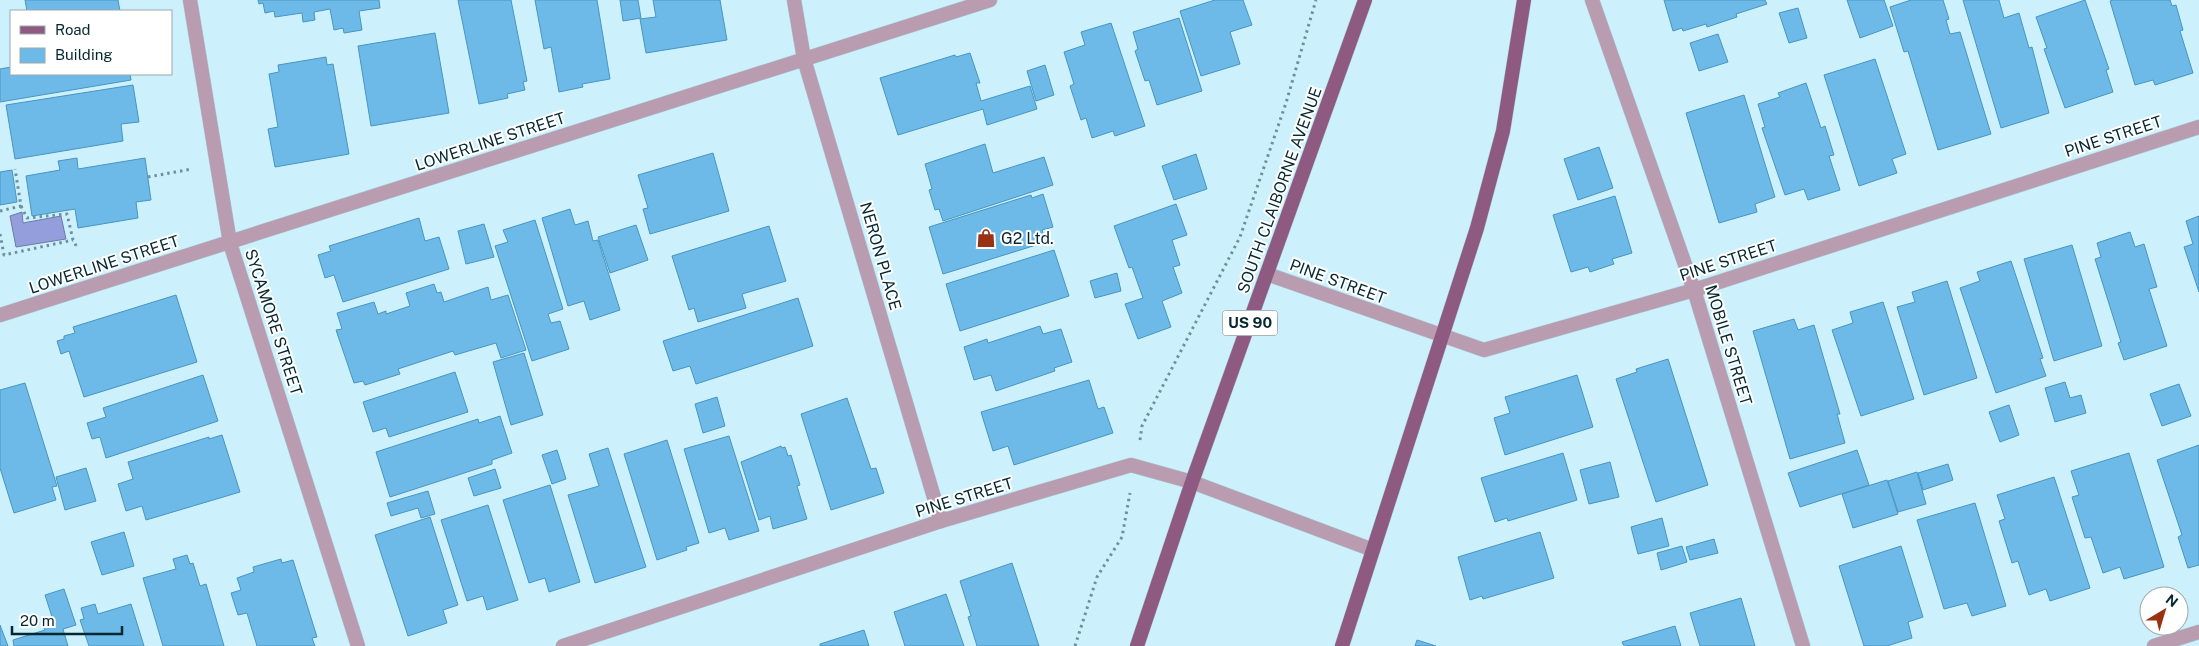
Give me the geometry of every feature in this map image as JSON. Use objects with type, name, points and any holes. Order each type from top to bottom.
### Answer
[{"type":"main road","name":"SOUTH CLAIBORNE AVENUE","points":[[1137,646],[1192,482],[1365,0]]},
{"type":"main road","points":[[1342,646],[1477,228],[1503,131],[1524,0]]},
{"type":"street","name":"SYCAMORE STREET","points":[[190,0],[230,243],[358,646]]},
{"type":"street","name":"NERON PLACE","points":[[794,0],[804,59],[941,521]]},
{"type":"street","name":"LOWERLINE STREET","points":[[0,315],[990,0]]},
{"type":"street","name":"MOBILE STREET","points":[[1592,0],[1694,290],[1803,646]]},
{"type":"street","name":"PINE STREET","points":[[1267,274],[1484,350],[1694,290],[2199,126]]},
{"type":"street","name":"PINE STREET","points":[[563,646],[941,521],[1131,465],[1192,482],[1373,550]]},
{"type":"street","points":[[2154,646],[2199,632]]},
{"type":"path","points":[[1142,426],[1240,237],[1286,103],[1316,0]]},
{"type":"path","points":[[148,178],[217,164]]},
{"type":"path","points":[[15,169],[22,206],[27,218],[67,214],[73,240],[78,249]]},
{"type":"path","points":[[0,211],[22,206]]},
{"type":"path","points":[[0,234],[4,255],[73,240]]},
{"type":"path","points":[[1074,646],[1097,577],[1122,536],[1130,492]]},
{"type":"water","points":[[22,212],[23,223],[61,216],[66,239],[16,247],[10,216]]},
{"type":"building","points":[[25,0],[118,0],[120,10],[27,10]]},
{"type":"building","points":[[258,0],[379,0],[380,8],[359,11],[362,30],[344,33],[343,28],[334,30],[330,9],[314,12],[315,20],[303,22],[302,13],[275,17],[274,11],[265,13],[263,3],[259,4]]},
{"type":"building","points":[[458,0],[511,0],[527,81],[523,82],[525,90],[507,94],[508,98],[479,104]]},
{"type":"building","points":[[535,0],[597,0],[610,79],[582,84],[583,87],[559,92],[551,47],[544,49]]},
{"type":"building","points":[[620,0],[638,0],[641,18],[623,21]]},
{"type":"building","points":[[653,0],[720,0],[727,40],[646,53],[640,19],[656,17]]},
{"type":"building","points":[[1215,0],[1243,0],[1252,25],[1230,32],[1240,64],[1201,76],[1180,11]]},
{"type":"building","points":[[1664,0],[1765,0],[1767,4],[1736,14],[1737,17],[1707,27],[1706,24],[1683,31],[1682,28],[1673,31]]},
{"type":"building","points":[[1847,0],[1884,0],[1893,26],[1860,38]]},
{"type":"building","points":[[1911,0],[1943,0],[1949,19],[1946,20],[1950,34],[1960,32],[1991,134],[1938,150],[1908,51],[1904,52],[1890,7]]},
{"type":"building","points":[[1963,0],[1999,0],[2004,18],[2019,13],[2029,48],[2032,47],[2049,113],[2001,128]]},
{"type":"building","points":[[2085,0],[2109,69],[2106,70],[2113,92],[2065,108],[2044,49],[2047,48],[2036,17]]},
{"type":"building","points":[[2170,0],[2172,6],[2176,5],[2183,30],[2180,31],[2193,73],[2155,85],[2153,80],[2135,85],[2110,1]]},
{"type":"building","points":[[1798,8],[1807,38],[1789,43],[1779,13]]},
{"type":"building","points":[[1179,18],[1202,91],[1157,105],[1149,80],[1145,81],[1135,51],[1138,49],[1133,32]]},
{"type":"building","points":[[1111,23],[1145,126],[1115,136],[1113,131],[1092,138],[1086,118],[1081,120],[1070,86],[1074,84],[1064,52],[1085,45],[1081,32]]},
{"type":"building","points":[[435,33],[449,113],[371,126],[358,46]]},
{"type":"building","points":[[1718,34],[1728,62],[1699,71],[1690,43]]},
{"type":"building","points":[[970,53],[980,83],[976,83],[981,101],[1030,86],[1037,109],[987,125],[983,109],[898,135],[880,78],[955,55],[956,57]]},
{"type":"building","points":[[326,57],[327,65],[333,64],[349,154],[275,167],[268,129],[278,127],[269,74],[279,72],[278,65]]},
{"type":"building","points":[[1875,59],[1906,154],[1892,159],[1897,173],[1859,186],[1824,75]]},
{"type":"building","points":[[1045,65],[1054,95],[1036,101],[1027,71]]},
{"type":"building","points":[[10,67],[10,75],[130,75],[131,80],[0,102],[0,69]]},
{"type":"building","points":[[1806,83],[1821,128],[1825,126],[1834,155],[1829,156],[1840,190],[1808,200],[1804,189],[1785,195],[1762,128],[1765,127],[1758,104],[1780,97],[1778,93]]},
{"type":"building","points":[[133,85],[139,122],[121,124],[123,141],[15,159],[6,105]]},
{"type":"building","points":[[1744,95],[1775,197],[1755,204],[1757,212],[1719,223],[1686,113]]},
{"type":"building","points":[[985,144],[993,173],[1044,157],[1053,185],[943,221],[939,209],[935,210],[929,190],[932,189],[925,164]]},
{"type":"building","points":[[1599,147],[1613,188],[1578,200],[1564,159]]},
{"type":"building","points":[[713,153],[729,211],[650,234],[643,209],[648,208],[638,175]]},
{"type":"building","points":[[1196,154],[1207,189],[1174,200],[1162,166]]},
{"type":"building","points":[[77,158],[78,169],[145,158],[151,200],[136,202],[138,218],[78,228],[75,209],[32,216],[26,176],[60,170],[58,161]]},
{"type":"building","points":[[12,170],[17,202],[0,205],[0,172]]},
{"type":"building","points":[[1043,194],[1053,227],[1042,230],[1046,242],[943,274],[929,227],[1031,195],[1032,198]]},
{"type":"building","points":[[1615,196],[1632,253],[1612,259],[1614,264],[1590,272],[1588,267],[1571,272],[1553,215]]},
{"type":"building","points":[[1176,204],[1187,235],[1172,240],[1180,265],[1173,267],[1182,293],[1162,301],[1171,327],[1138,339],[1125,304],[1143,298],[1132,267],[1129,268],[1114,226]]},
{"type":"building","points":[[570,209],[575,225],[588,221],[593,241],[598,240],[620,310],[590,320],[584,301],[568,306],[542,218]]},
{"type":"building","points":[[2199,216],[2199,292],[2184,247],[2193,244],[2186,221]]},
{"type":"building","points":[[419,218],[425,241],[439,237],[449,269],[343,302],[334,275],[325,278],[318,255],[331,251],[329,246]]},
{"type":"building","points":[[535,220],[563,309],[548,314],[551,323],[560,321],[569,349],[532,361],[495,246],[508,242],[503,230]]},
{"type":"building","points":[[484,224],[494,257],[466,264],[458,231]]},
{"type":"building","points":[[636,225],[648,260],[610,273],[598,237]]},
{"type":"building","points":[[769,226],[786,281],[742,294],[746,308],[698,322],[694,308],[689,310],[672,256]]},
{"type":"building","points":[[2130,232],[2135,247],[2144,244],[2157,287],[2149,289],[2167,346],[2124,360],[2118,343],[2121,342],[2095,259],[2101,257],[2097,243]]},
{"type":"building","points":[[2072,245],[2102,346],[2054,361],[2024,259]]},
{"type":"building","points":[[1054,250],[1069,296],[960,331],[946,284]]},
{"type":"building","points":[[2011,261],[2043,358],[2040,359],[2046,376],[1996,393],[1960,288],[1980,281],[1977,272]]},
{"type":"building","points":[[1117,273],[1121,291],[1095,298],[1090,281]]},
{"type":"building","points":[[1947,281],[1977,378],[1924,395],[1897,307],[1915,302],[1912,292]]},
{"type":"building","points":[[434,284],[437,293],[441,292],[444,302],[488,287],[491,300],[508,295],[526,350],[501,358],[496,343],[455,355],[453,351],[398,369],[400,374],[365,385],[363,381],[354,383],[336,330],[342,329],[337,313],[374,302],[378,314],[386,311],[386,314],[410,306],[406,293]]},
{"type":"building","points":[[176,295],[197,362],[84,397],[69,351],[61,354],[57,341],[64,339],[64,336],[75,333],[73,327]]},
{"type":"building","points":[[798,298],[813,346],[696,384],[690,366],[673,371],[663,341]]},
{"type":"building","points":[[1883,302],[1914,399],[1861,416],[1832,330],[1853,323],[1850,312]]},
{"type":"building","points":[[1794,319],[1798,330],[1814,325],[1840,414],[1837,414],[1845,443],[1790,459],[1753,331]]},
{"type":"building","points":[[1040,326],[1043,334],[1061,329],[1072,362],[1054,368],[1055,371],[996,391],[991,375],[974,380],[964,347],[987,339],[988,343]]},
{"type":"building","points":[[524,353],[543,415],[511,425],[493,362]]},
{"type":"building","points":[[1668,359],[1708,485],[1656,502],[1616,379],[1637,372],[1636,369]]},
{"type":"building","points":[[455,372],[468,412],[389,437],[386,428],[373,432],[363,402]]},
{"type":"building","points":[[203,375],[218,421],[106,458],[100,437],[92,439],[87,423],[106,417],[103,408]]},
{"type":"building","points":[[1577,375],[1593,427],[1505,455],[1494,418],[1510,413],[1505,397]]},
{"type":"building","points":[[1089,380],[1098,409],[1104,407],[1113,433],[1014,465],[1008,446],[993,451],[981,412]]},
{"type":"building","points":[[2065,382],[2070,398],[2081,395],[2086,413],[2055,422],[2045,388]]},
{"type":"building","points":[[25,383],[57,486],[52,487],[56,500],[14,513],[0,468],[0,390]]},
{"type":"building","points":[[2179,384],[2191,416],[2162,426],[2150,394]]},
{"type":"building","points":[[717,397],[725,426],[703,433],[695,404]]},
{"type":"building","points":[[847,398],[871,469],[876,468],[884,493],[831,510],[801,414]]},
{"type":"building","points":[[2009,405],[2019,435],[2000,442],[1989,412]]},
{"type":"building","points":[[500,416],[512,453],[492,460],[492,464],[390,497],[376,452],[478,419],[479,423]]},
{"type":"building","points":[[222,435],[240,492],[146,520],[142,506],[126,511],[118,484],[133,479],[128,462],[209,437],[209,439]]},
{"type":"building","points":[[729,436],[759,531],[729,540],[725,528],[709,533],[684,449]]},
{"type":"building","points":[[667,440],[699,543],[686,547],[687,550],[657,560],[624,454]]},
{"type":"building","points":[[2199,445],[2199,565],[2188,568],[2178,537],[2182,535],[2157,460]]},
{"type":"building","points":[[781,446],[782,448],[785,447],[788,456],[791,455],[800,485],[797,486],[807,519],[773,529],[770,516],[759,520],[741,462]]},
{"type":"building","points":[[608,448],[646,567],[595,583],[568,495],[599,486],[589,454]]},
{"type":"building","points":[[557,450],[566,479],[552,484],[542,455]]},
{"type":"building","points":[[1857,450],[1869,485],[1800,507],[1788,473]]},
{"type":"building","points":[[1563,453],[1577,500],[1508,521],[1507,518],[1495,522],[1481,478]]},
{"type":"building","points":[[2129,453],[2164,567],[2124,579],[2120,567],[2103,573],[2091,537],[2085,538],[2072,497],[2079,495],[2071,471]]},
{"type":"building","points":[[1610,462],[1619,497],[1589,504],[1580,470]]},
{"type":"building","points":[[1948,464],[1953,480],[1923,490],[1918,473]]},
{"type":"building","points":[[86,468],[96,501],[65,510],[56,477]]},
{"type":"building","points":[[495,469],[501,488],[474,496],[468,478]]},
{"type":"building","points":[[1917,472],[1926,504],[1898,512],[1888,481]]},
{"type":"building","points":[[2054,477],[2090,588],[2050,601],[2046,589],[2029,595],[2018,561],[2012,563],[1999,521],[2005,519],[1997,495]]},
{"type":"building","points":[[1887,480],[1898,514],[1853,528],[1842,494]]},
{"type":"building","points":[[550,485],[580,582],[549,592],[545,578],[529,583],[503,500]]},
{"type":"building","points":[[428,491],[435,514],[421,518],[418,508],[391,516],[387,503]]},
{"type":"building","points":[[1975,503],[2006,606],[1972,616],[1967,603],[1944,609],[1917,520]]},
{"type":"building","points":[[488,505],[518,600],[487,610],[483,596],[467,601],[441,520]]},
{"type":"building","points":[[430,517],[458,605],[443,610],[447,623],[408,636],[375,535]]},
{"type":"building","points":[[1662,518],[1669,546],[1638,554],[1631,527]]},
{"type":"building","points":[[124,532],[134,566],[102,575],[91,542]]},
{"type":"building","points":[[1540,532],[1554,578],[1483,599],[1482,596],[1470,600],[1458,557]]},
{"type":"building","points":[[1714,539],[1718,553],[1690,560],[1686,547]]},
{"type":"building","points":[[1682,546],[1687,562],[1661,570],[1657,553]]},
{"type":"building","points":[[1901,546],[1923,617],[1908,622],[1912,638],[1887,646],[1864,646],[1839,566]]},
{"type":"building","points":[[187,555],[190,564],[193,563],[200,586],[206,584],[224,646],[163,646],[143,578],[176,569],[173,559]]},
{"type":"building","points":[[281,559],[282,563],[293,560],[317,637],[312,638],[315,646],[257,646],[247,613],[238,615],[231,593],[241,590],[237,578],[254,572],[253,567]]},
{"type":"building","points":[[1012,563],[1039,646],[977,646],[968,617],[971,616],[960,581]]},
{"type":"building","points":[[64,589],[76,625],[63,629],[68,646],[14,646],[13,640],[45,630],[42,623],[53,620],[45,595]]},
{"type":"building","points":[[946,594],[964,646],[905,646],[894,612]]},
{"type":"building","points":[[1741,598],[1755,646],[1700,646],[1690,613]]},
{"type":"building","points":[[95,604],[98,614],[131,604],[144,646],[89,646],[80,620],[84,619],[81,608]]},
{"type":"building","points":[[0,625],[8,646],[0,646]]},
{"type":"building","points":[[1675,626],[1681,646],[1624,646],[1622,642]]},
{"type":"building","points":[[864,630],[869,646],[820,646],[820,644]]},
{"type":"building","points":[[1417,640],[1436,646],[1415,646]]},
{"type":"place","name":"G2 Ltd.","points":[[986,238]]}]
